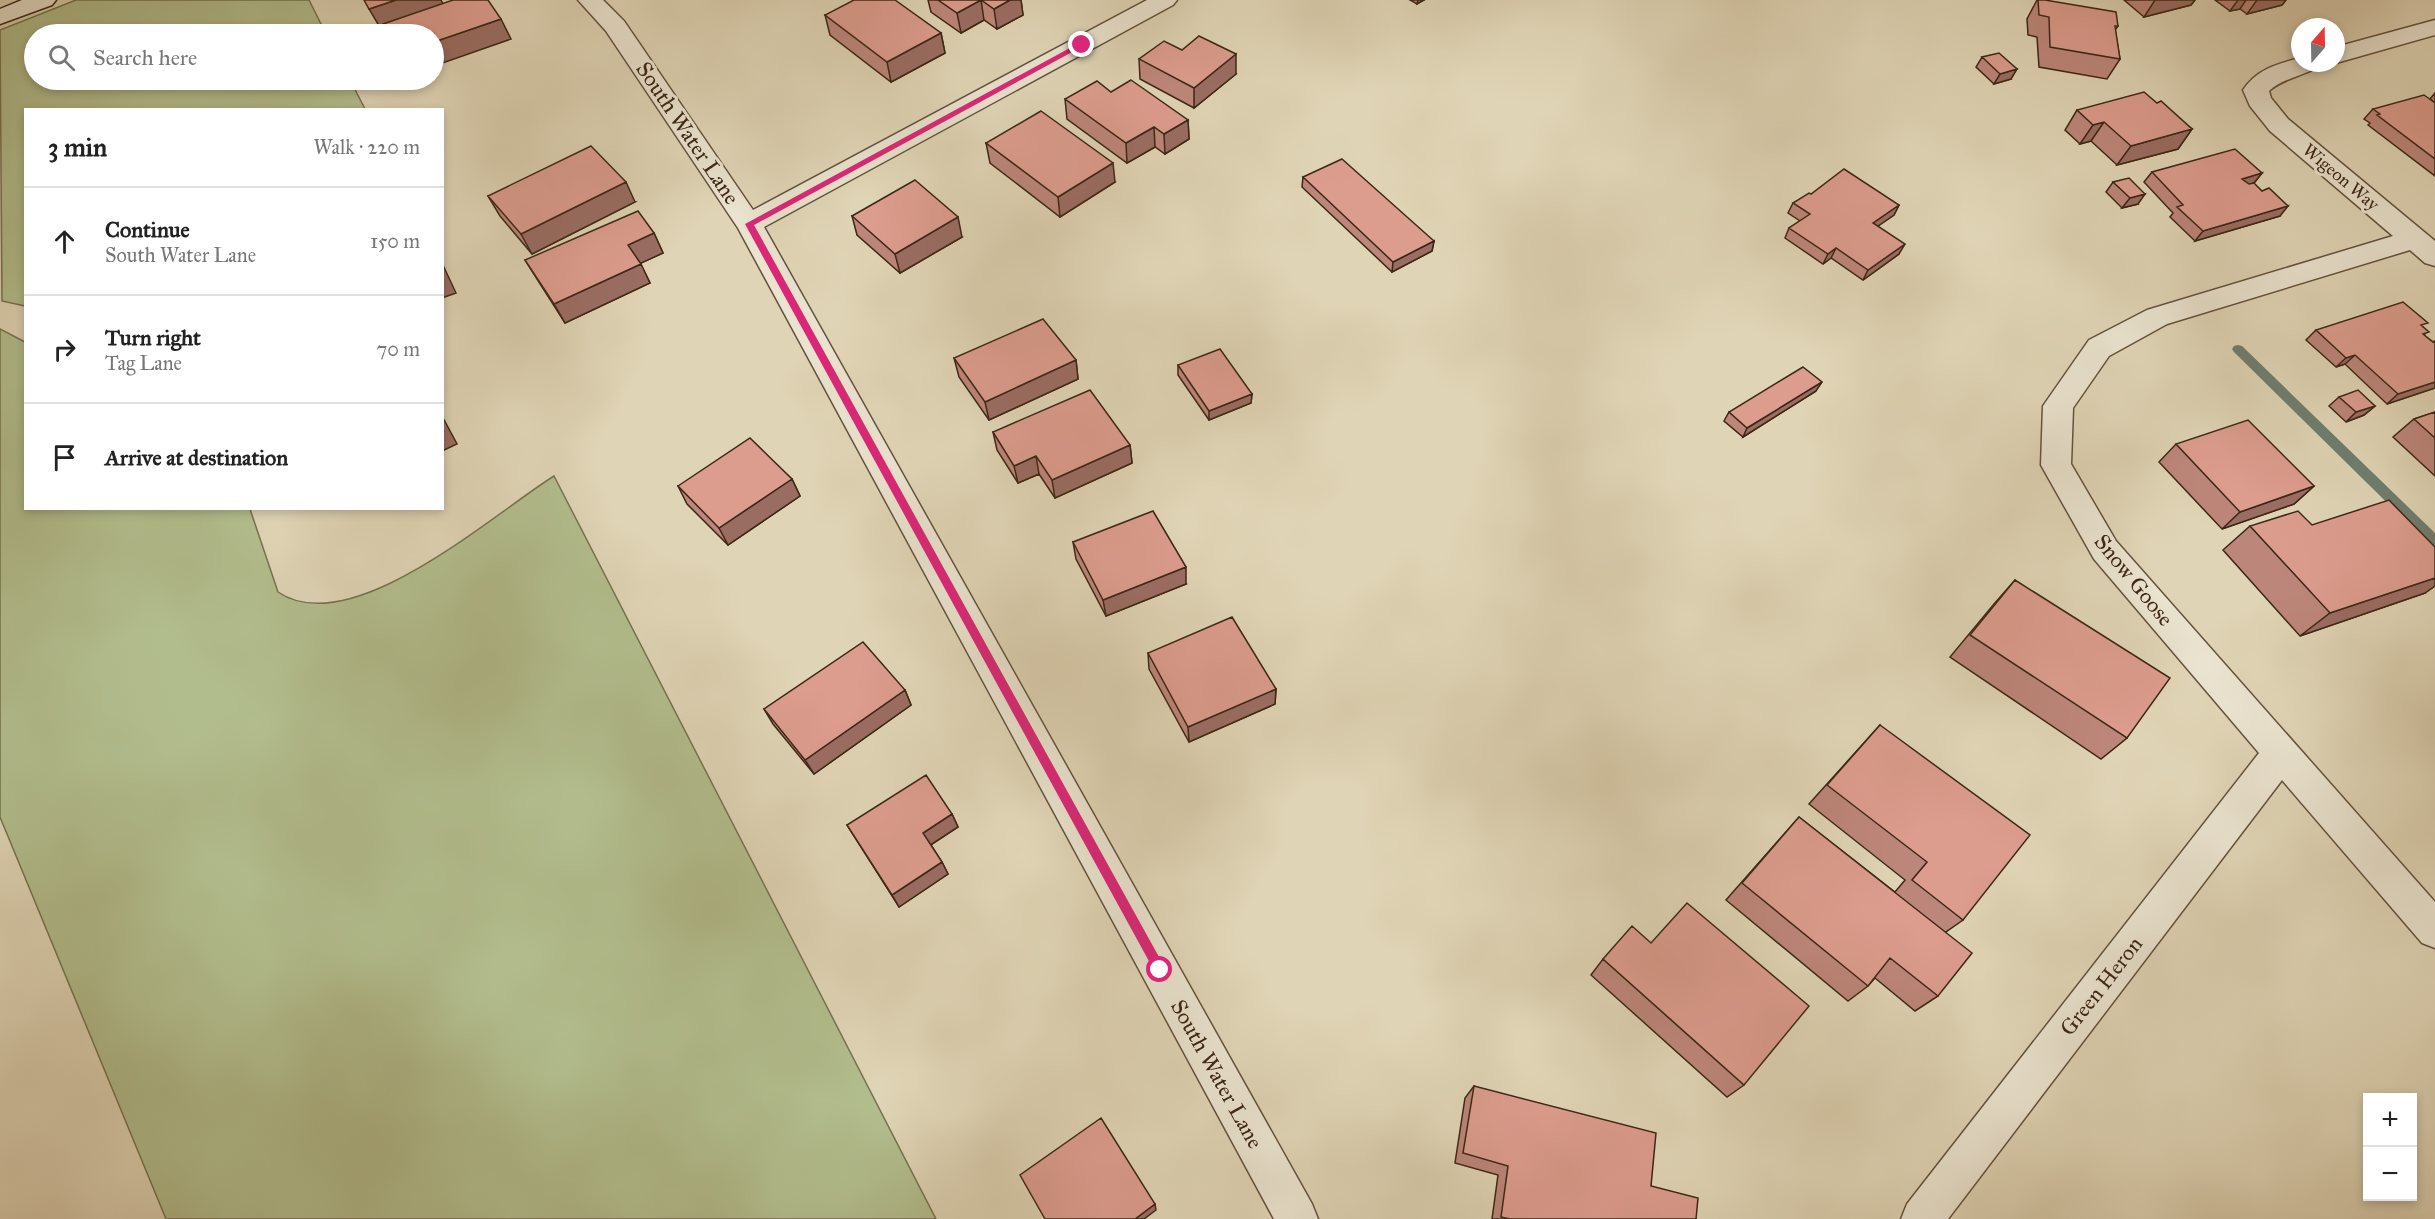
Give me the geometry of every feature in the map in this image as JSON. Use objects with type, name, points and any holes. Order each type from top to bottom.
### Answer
[{"type":"street","points":[[0,17],[44,0]]},
{"type":"street","name":"South Water Lane","points":[[590,0],[615,26],[749,224],[1297,1219]]},
{"type":"street","points":[[749,224],[1165,0]]},
{"type":"street","points":[[2345,52],[2435,27]]},
{"type":"street","name":"Wigeon Way","points":[[2291,69],[2269,76],[2261,82],[2256,90],[2259,100],[2279,125],[2425,247]]},
{"type":"street","name":"Snow Goose","points":[[2425,247],[2157,317],[2099,348],[2058,406],[2056,465],[2104,550],[2435,930]]},
{"type":"street","name":"Green Heron","points":[[1922,1219],[2281,753]]},
{"type":"green space","points":[[76,0],[309,0],[321,24],[24,24],[24,90],[355,90],[364,108],[24,108],[24,306],[2,301],[0,30]]},
{"type":"green space","points":[[0,329],[24,341],[24,510],[250,510],[278,592],[308,603],[343,600],[381,587],[421,567],[554,476],[936,1219],[166,1219],[0,817]]},
{"type":"building","points":[[364,0],[396,0],[369,9]]},
{"type":"building","points":[[453,0],[488,0],[501,19],[444,39],[444,24],[383,24]]},
{"type":"building","points":[[854,0],[895,0],[941,33],[887,62],[825,15]]},
{"type":"building","points":[[938,0],[981,0],[957,13]]},
{"type":"building","points":[[981,0],[1010,0],[994,9]]},
{"type":"building","points":[[2038,0],[2116,12],[2118,26],[2115,26],[2120,59],[2050,47],[2049,17],[2039,15]]},
{"type":"building","points":[[1199,36],[1236,54],[1194,88],[1139,59],[1164,41],[1182,50]]},
{"type":"building","points":[[1999,53],[2017,69],[2000,74],[1982,57]]},
{"type":"building","points":[[1131,80],[1188,120],[1164,134],[1154,127],[1126,143],[1065,99],[1097,81],[1111,92]]},
{"type":"building","points":[[2144,92],[2157,103],[2161,101],[2192,129],[2131,146],[2104,122],[2093,125],[2077,110]]},
{"type":"building","points":[[2424,95],[2435,103],[2435,159],[2377,115],[2380,114],[2373,109]]},
{"type":"building","points":[[1041,111],[1113,163],[1058,197],[986,143]]},
{"type":"building","points":[[591,146],[626,182],[521,234],[488,196]]},
{"type":"building","points":[[2235,149],[2262,173],[2242,179],[2249,184],[2254,183],[2262,191],[2269,188],[2288,206],[2203,231],[2177,207],[2183,205],[2152,172]]},
{"type":"building","points":[[1342,159],[1434,241],[1393,262],[1303,177]]},
{"type":"building","points":[[1844,169],[1899,205],[1873,223],[1905,244],[1868,270],[1836,248],[1828,254],[1789,228],[1810,214],[1793,203],[1811,194]]},
{"type":"building","points":[[2129,178],[2145,194],[2130,198],[2113,182]]},
{"type":"building","points":[[915,180],[958,217],[895,254],[852,216]]},
{"type":"building","points":[[638,211],[654,233],[628,245],[641,264],[554,304],[525,260]]},
{"type":"building","points":[[2403,302],[2428,323],[2421,325],[2429,332],[2423,334],[2433,342],[2435,341],[2435,382],[2398,394],[2355,355],[2346,358],[2316,330]]},
{"type":"building","points":[[1043,319],[1076,360],[985,402],[954,358]]},
{"type":"building","points":[[1220,349],[1252,394],[1209,411],[1178,365]]},
{"type":"building","points":[[1803,367],[1822,382],[1747,428],[1729,412]]},
{"type":"building","points":[[1090,390],[1130,445],[1052,480],[1036,456],[1014,466],[993,432]]},
{"type":"building","points":[[2358,390],[2375,406],[2356,412],[2339,397]]},
{"type":"building","points":[[2435,412],[2435,438],[2414,419]]},
{"type":"building","points":[[2248,420],[2314,486],[2240,512],[2176,444]]},
{"type":"building","points":[[750,438],[792,479],[719,528],[678,486]]},
{"type":"building","points":[[2389,500],[2435,547],[2435,578],[2330,613],[2250,526],[2298,511],[2312,525]]},
{"type":"building","points":[[1153,511],[1186,567],[1103,600],[1073,542]]},
{"type":"building","points":[[2015,580],[2170,678],[2127,738],[1970,635]]},
{"type":"building","points":[[1232,617],[1276,689],[1188,727],[1148,653]]},
{"type":"building","points":[[863,642],[905,690],[805,760],[764,709]]},
{"type":"building","points":[[1880,725],[2030,835],[1963,920],[1912,880],[1927,862],[1827,785]]},
{"type":"building","points":[[926,775],[952,814],[923,833],[942,862],[892,895],[847,825]]},
{"type":"building","points":[[1799,817],[1972,953],[1938,996],[1890,958],[1868,986],[1742,883]]},
{"type":"building","points":[[1687,903],[1809,1006],[1744,1085],[1603,959],[1632,926],[1651,943]]},
{"type":"building","points":[[1474,1086],[1656,1133],[1651,1186],[1698,1198],[1696,1219],[1510,1219],[1501,1217],[1508,1166],[1463,1153]]},
{"type":"building","points":[[1101,1118],[1155,1204],[1135,1219],[1045,1219],[1020,1175]]},
{"type":"waterway","points":[[2238,349],[2435,541]]},
{"type":"route","points":[[1082,45],[749,224],[1160,970]]}]
